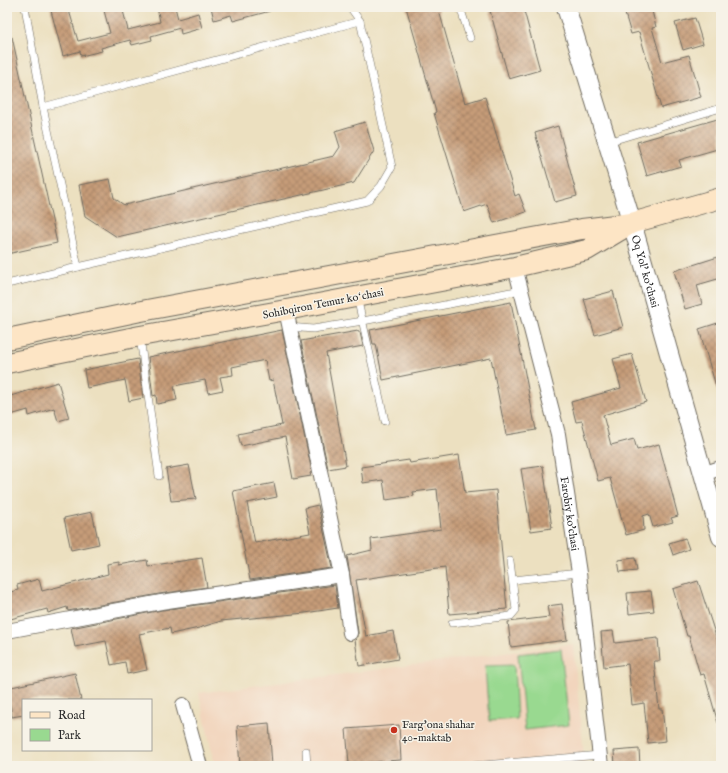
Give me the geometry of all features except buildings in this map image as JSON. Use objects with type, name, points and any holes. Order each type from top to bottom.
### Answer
[{"type":"main road","name":"Sohibqiron Temur koʻchasi","points":[[7,339],[136,312],[574,231],[632,223],[721,198]]},
{"type":"main road","name":"Sohibqiron Temur koʻchasi","points":[[7,363],[140,336],[288,318],[357,297],[515,267],[587,250],[632,223]]},
{"type":"street","name":"Oq Yol' ko'chasi","points":[[566,7],[632,223],[721,537]]},
{"type":"street","name":"Farobiy ko'chasi","points":[[515,267],[558,434],[579,573],[600,760]]},
{"type":"street","points":[[288,318],[342,575],[350,633]]},
{"type":"street","points":[[702,474],[721,468]]},
{"type":"street","points":[[7,631],[161,602],[342,575]]},
{"type":"street","points":[[184,705],[200,766]]},
{"type":"lane","points":[[25,7],[43,107],[78,268]]},
{"type":"lane","points":[[7,284],[368,201],[381,186],[392,167],[360,20],[350,7]]},
{"type":"lane","points":[[460,7],[470,38]]},
{"type":"lane","points":[[43,107],[360,20]]},
{"type":"lane","points":[[607,142],[721,108]]},
{"type":"lane","points":[[288,318],[313,329],[521,290]]},
{"type":"lane","points":[[357,297],[385,421]]},
{"type":"lane","points":[[140,336],[159,476]]},
{"type":"lane","points":[[452,623],[511,616],[516,610],[510,561]]},
{"type":"lane","points":[[513,580],[579,573]]},
{"type":"lane","points":[[306,751],[307,766]]},
{"type":"lane","points":[[472,766],[600,760]]},
{"type":"shaded area","name":"Farg'ona shahar 40-maktab","points":[[573,644],[585,766],[215,766],[199,693]]},
{"type":"green space","points":[[561,649],[569,725],[525,730],[518,654]]},
{"type":"green space","points":[[514,665],[517,719],[489,721],[485,666]]},
{"type":"place","name":"Farg'ona shahar 40-maktab","points":[[394,730]]}]
